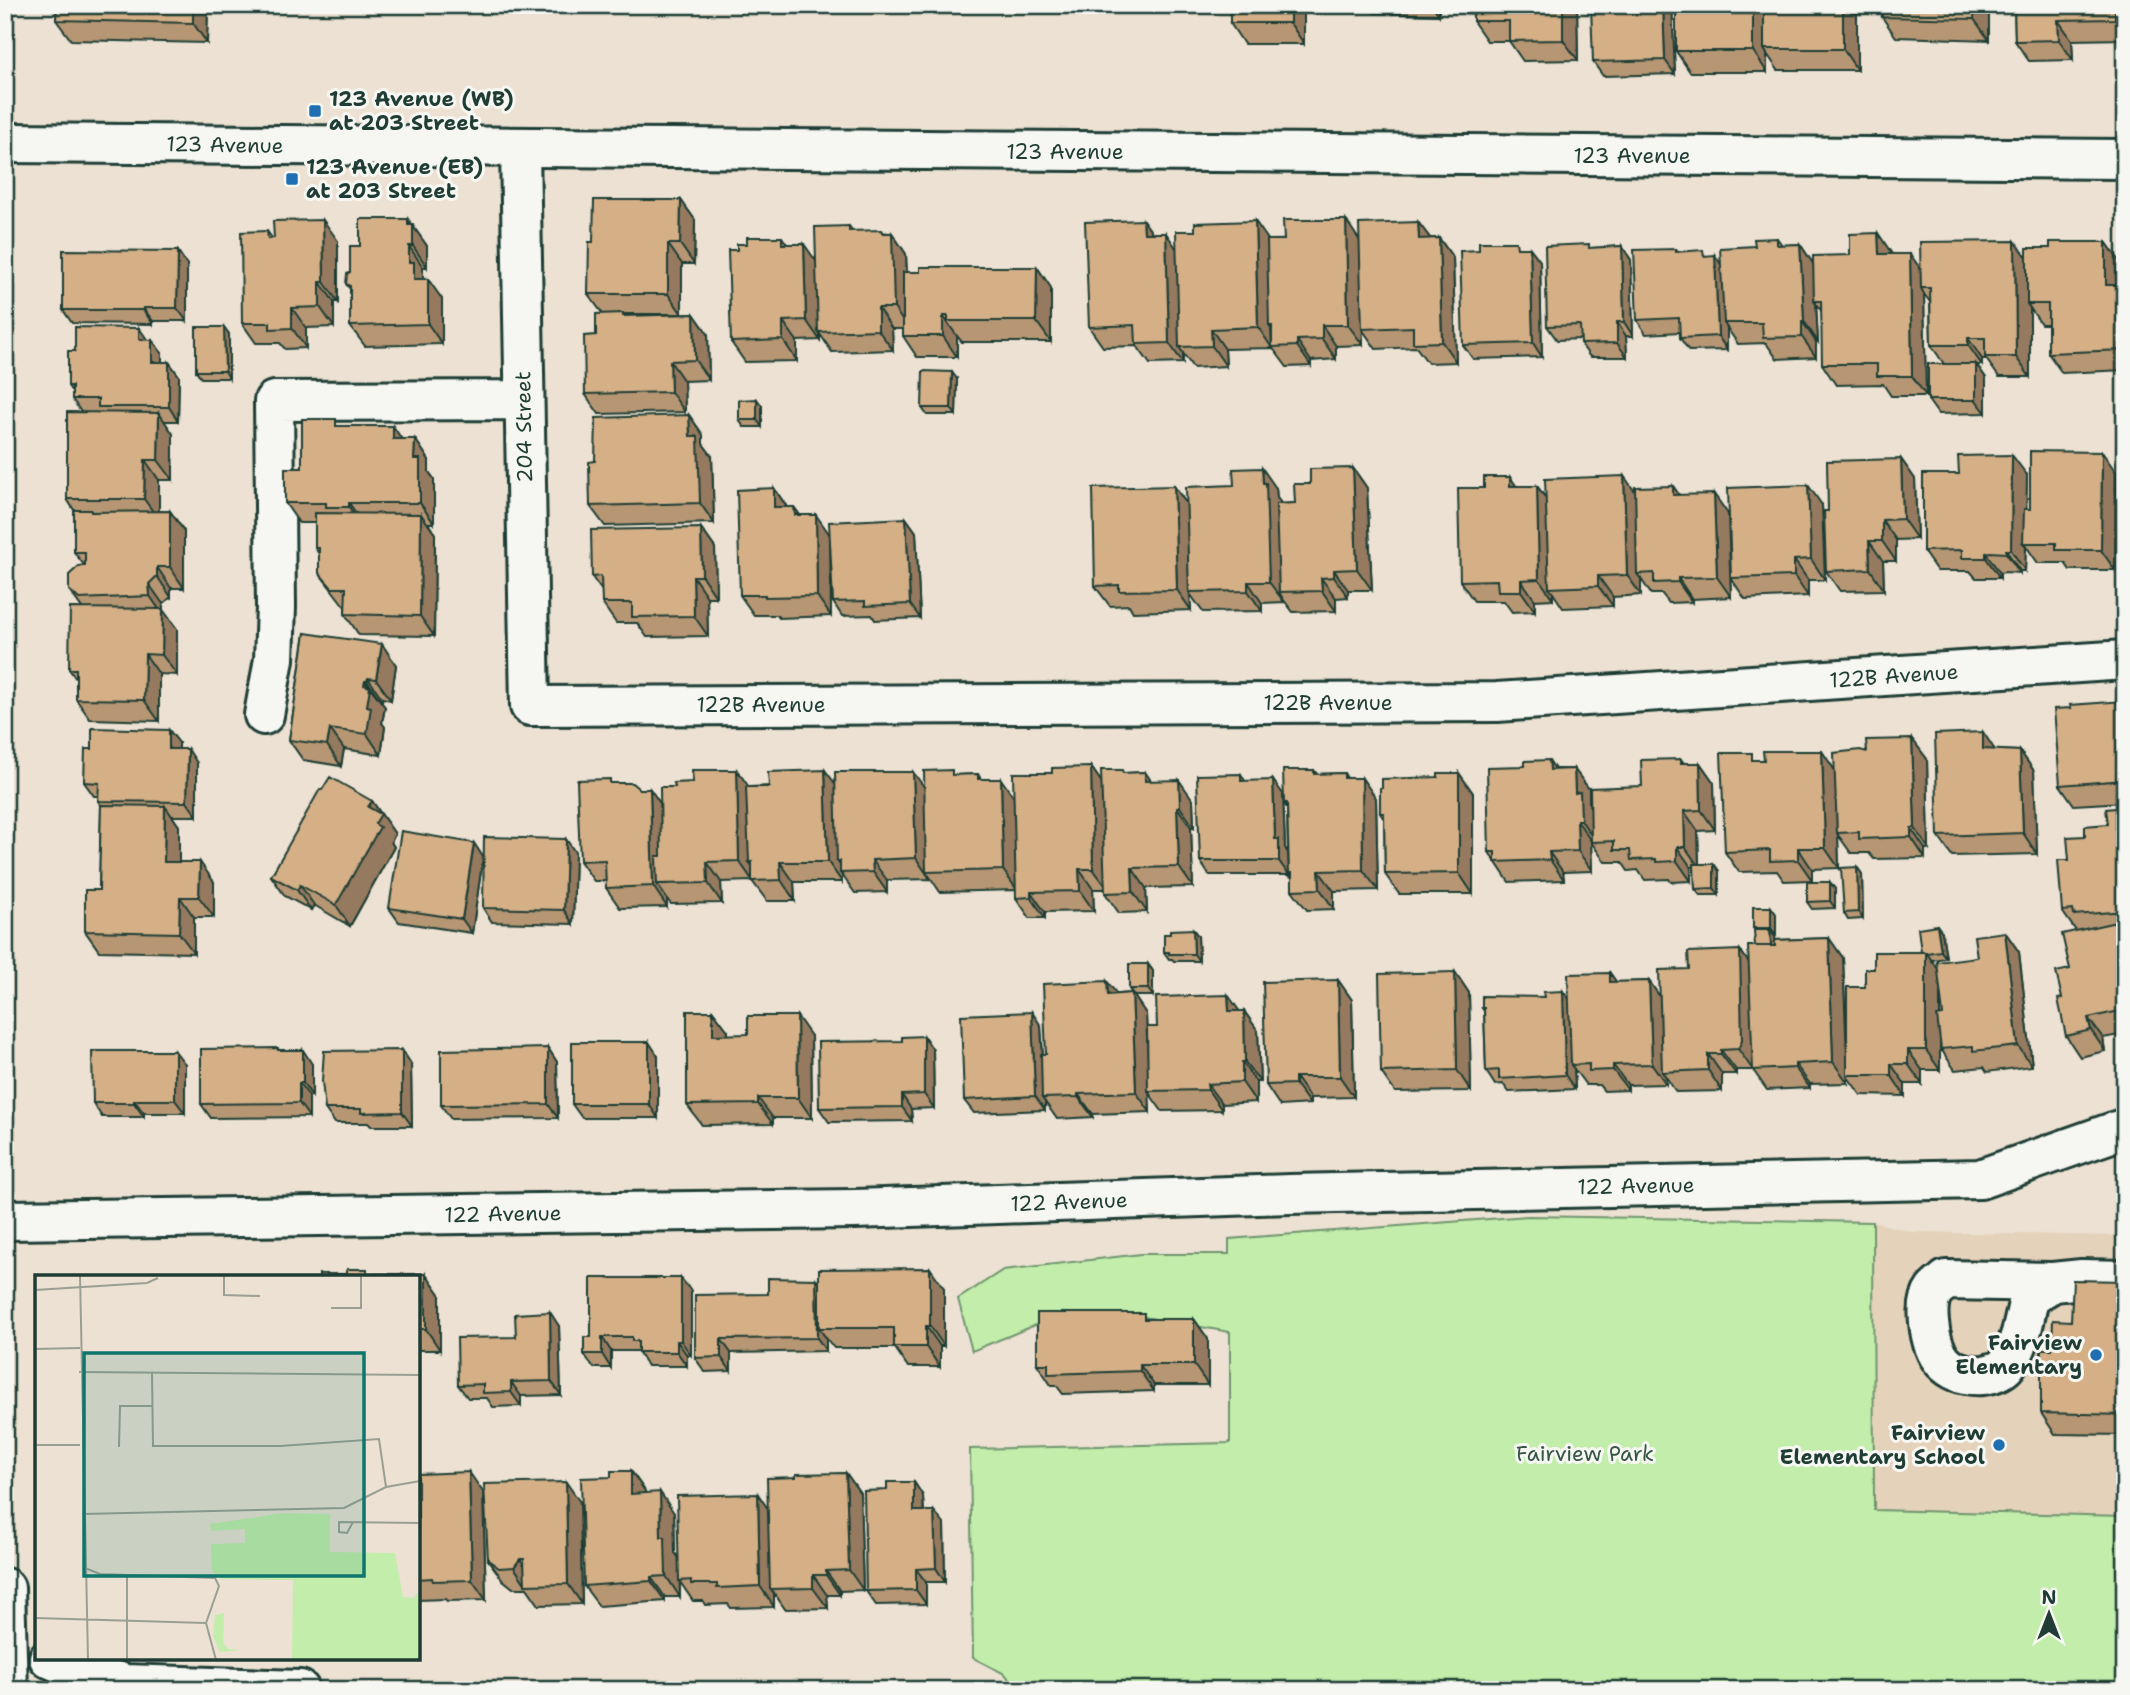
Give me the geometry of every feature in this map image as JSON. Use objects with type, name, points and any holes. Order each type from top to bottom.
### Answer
[{"type":"street","name":"123 Avenue","points":[[5,143],[2125,159]]},
{"type":"street","name":"204 Street","points":[[520,148],[530,706]]},
{"type":"street","points":[[264,715],[274,659],[276,607],[274,401],[524,400]]},
{"type":"street","name":"122B Avenue","points":[[530,706],[1497,702],[2125,660]]},
{"type":"street","name":"122 Avenue","points":[[5,1220],[855,1209],[1276,1194],[1980,1179],[2125,1128]]},
{"type":"street","points":[[2053,1282],[2082,1279],[2125,1280]]},
{"type":"street","points":[[5,1588],[22,1641],[8,1690]]},
{"type":"street","points":[[54,1660],[117,1687],[300,1690]]},
{"type":"shaded area","name":"Fairview Elementary School","points":[[1873,1222],[1913,1232],[2125,1236],[2125,1690],[1874,1690]]},
{"type":"green space","name":"Fairview Park","points":[[1528,1216],[1873,1222],[1874,1510],[2125,1516],[2125,1690],[1018,1690],[1005,1674],[973,1658],[970,1449],[1230,1443],[1230,1332],[1133,1315],[1045,1321],[972,1351],[958,1299],[1003,1270],[1141,1254],[1229,1254],[1229,1239]]},
{"type":"building","points":[[57,5],[193,5],[193,23],[56,20]]},
{"type":"building","points":[[1230,5],[1290,5],[1290,23],[1230,23]]},
{"type":"building","points":[[1473,5],[1563,5],[1563,40],[1509,41],[1509,21],[1473,21]]},
{"type":"building","points":[[1591,5],[1663,5],[1665,60],[1593,62]]},
{"type":"building","points":[[1676,5],[1753,5],[1753,51],[1676,51]]},
{"type":"building","points":[[1764,5],[1843,5],[1843,49],[1764,49]]},
{"type":"building","points":[[1882,5],[1975,5],[1974,19],[1882,17]]},
{"type":"building","points":[[2014,5],[2115,5],[2115,19],[2058,20],[2059,40],[2015,41]]},
{"type":"building","points":[[594,200],[681,200],[680,244],[668,244],[668,294],[588,294],[589,242],[593,242]]},
{"type":"building","points":[[360,219],[408,219],[408,225],[413,225],[413,246],[409,246],[409,262],[414,262],[414,279],[428,279],[428,324],[350,326],[350,286],[346,284],[347,274],[350,272],[350,246],[360,246]]},
{"type":"building","points":[[323,220],[324,282],[320,282],[320,307],[292,308],[292,328],[270,329],[270,323],[242,323],[241,232],[267,231],[268,239],[274,238],[273,221]]},
{"type":"building","points":[[1143,220],[1144,233],[1166,233],[1169,343],[1136,344],[1135,325],[1089,327],[1085,222]]},
{"type":"building","points":[[1283,220],[1346,220],[1348,325],[1322,325],[1322,339],[1297,340],[1297,346],[1272,347],[1267,240],[1284,240]]},
{"type":"building","points":[[1255,221],[1258,327],[1211,329],[1212,346],[1179,347],[1176,231],[1195,231],[1195,223]]},
{"type":"building","points":[[1418,222],[1419,239],[1439,238],[1442,342],[1413,343],[1413,327],[1362,329],[1359,224]]},
{"type":"building","points":[[849,226],[849,231],[882,230],[882,233],[892,233],[894,308],[878,308],[878,330],[818,332],[815,227]]},
{"type":"building","points":[[1878,233],[1879,254],[1910,254],[1912,376],[1877,376],[1877,364],[1822,364],[1821,301],[1814,301],[1813,256],[1850,255],[1850,234]]},
{"type":"building","points":[[747,237],[782,237],[782,244],[804,244],[806,320],[783,321],[783,340],[731,342],[728,250],[737,250],[737,244],[747,244]]},
{"type":"building","points":[[1777,238],[1777,245],[1800,244],[1804,321],[1802,337],[1763,338],[1762,323],[1724,323],[1720,248],[1755,246],[1754,239]]},
{"type":"building","points":[[2015,241],[2016,357],[1985,357],[1985,338],[1968,338],[1968,345],[1931,345],[1930,288],[1921,288],[1920,242]]},
{"type":"building","points":[[1479,242],[1516,242],[1517,248],[1530,248],[1533,343],[1463,345],[1460,251],[1479,250]]},
{"type":"building","points":[[2050,242],[2106,242],[2106,285],[2125,285],[2125,350],[2048,353],[2048,304],[2027,304],[2027,248],[2050,248]]},
{"type":"building","points":[[1589,244],[1589,248],[1622,246],[1624,322],[1617,322],[1617,343],[1581,344],[1580,325],[1547,326],[1545,246]]},
{"type":"building","points":[[1676,249],[1676,252],[1703,250],[1704,256],[1715,255],[1718,336],[1680,338],[1679,318],[1637,320],[1634,250]]},
{"type":"building","points":[[63,250],[178,251],[177,308],[63,310]]},
{"type":"building","points":[[920,267],[1037,267],[1036,321],[948,321],[948,316],[943,316],[943,336],[903,336],[903,272],[920,272]]},
{"type":"building","points":[[623,313],[623,316],[694,314],[695,360],[670,361],[671,392],[585,394],[584,336],[596,335],[596,314]]},
{"type":"building","points":[[75,327],[139,328],[139,339],[152,340],[152,362],[169,362],[169,407],[98,407],[98,399],[72,399],[72,386],[68,386],[68,351],[75,351]]},
{"type":"building","points":[[196,327],[224,327],[225,371],[196,371]]},
{"type":"building","points":[[1928,364],[1976,364],[1976,400],[1928,400]]},
{"type":"building","points":[[923,371],[952,372],[951,408],[922,408]]},
{"type":"building","points":[[757,399],[757,420],[739,420],[739,400]]},
{"type":"building","points":[[67,412],[159,413],[158,460],[145,460],[144,499],[67,499]]},
{"type":"building","points":[[689,415],[690,436],[698,436],[700,503],[590,506],[589,462],[595,461],[596,418]]},
{"type":"building","points":[[302,419],[336,419],[336,426],[393,426],[393,439],[415,439],[414,459],[420,459],[420,503],[349,503],[349,507],[326,507],[326,503],[285,503],[285,468],[302,468]]},
{"type":"building","points":[[2030,451],[2102,452],[2101,550],[2056,550],[2056,543],[2023,543],[2024,509],[2030,509]]},
{"type":"building","points":[[2012,455],[2011,550],[2006,550],[2006,553],[1986,553],[1986,558],[1962,558],[1962,550],[1923,551],[1923,474],[1959,474],[1958,456]]},
{"type":"building","points":[[1901,459],[1903,519],[1882,520],[1882,541],[1869,541],[1870,569],[1826,571],[1824,511],[1828,511],[1827,461]]},
{"type":"building","points":[[1262,468],[1263,483],[1266,483],[1269,582],[1248,582],[1248,591],[1189,592],[1186,487],[1234,485],[1233,469]]},
{"type":"building","points":[[1353,468],[1357,569],[1334,570],[1334,577],[1321,578],[1322,591],[1279,592],[1276,504],[1295,503],[1294,484],[1310,484],[1310,469]]},
{"type":"building","points":[[1624,476],[1627,575],[1598,576],[1598,586],[1549,588],[1545,479]]},
{"type":"building","points":[[1484,477],[1510,477],[1510,486],[1537,486],[1539,579],[1521,580],[1521,591],[1498,591],[1497,580],[1460,581],[1458,488],[1484,488]]},
{"type":"building","points":[[1808,485],[1811,559],[1794,560],[1794,576],[1731,578],[1728,488]]},
{"type":"building","points":[[1174,486],[1177,590],[1119,591],[1119,585],[1095,586],[1093,488]]},
{"type":"building","points":[[1673,486],[1673,495],[1714,494],[1717,577],[1678,578],[1678,582],[1654,583],[1654,573],[1637,574],[1635,487]]},
{"type":"building","points":[[774,488],[774,507],[794,507],[795,515],[816,515],[817,596],[740,595],[737,490]]},
{"type":"building","points":[[74,510],[170,511],[170,567],[157,567],[157,576],[149,584],[150,596],[79,599],[69,590],[69,575],[79,566],[85,565],[85,552],[74,552]]},
{"type":"building","points":[[315,513],[421,514],[420,616],[345,614],[346,588],[332,588],[319,573],[319,548],[315,548]]},
{"type":"building","points":[[906,518],[910,604],[865,606],[865,601],[833,602],[829,522]]},
{"type":"building","points":[[701,528],[702,576],[693,576],[694,616],[632,617],[632,603],[602,603],[601,576],[592,577],[591,530]]},
{"type":"building","points":[[70,608],[163,609],[162,655],[145,654],[144,700],[76,699],[76,669],[69,669]]},
{"type":"building","points":[[305,633],[382,644],[376,679],[368,678],[364,685],[370,687],[367,706],[371,707],[367,734],[330,729],[327,745],[289,740]]},
{"type":"building","points":[[2125,701],[2125,780],[2060,785],[2054,709],[2071,708],[2070,705]]},
{"type":"building","points":[[92,728],[169,730],[169,749],[188,749],[187,802],[98,801],[99,783],[84,782],[85,749],[92,749]]},
{"type":"building","points":[[1983,732],[1983,749],[2020,751],[2023,833],[1938,836],[1935,734]]},
{"type":"building","points":[[1912,739],[1915,828],[1911,828],[1911,837],[1859,839],[1859,832],[1837,833],[1834,753],[1860,750],[1867,752],[1866,740]]},
{"type":"building","points":[[1763,751],[1822,751],[1825,848],[1798,848],[1798,860],[1770,861],[1770,850],[1725,852],[1721,753],[1752,753],[1752,760],[1764,760]]},
{"type":"building","points":[[1681,759],[1681,763],[1700,763],[1701,810],[1684,811],[1685,847],[1677,847],[1677,861],[1631,860],[1630,850],[1614,850],[1614,841],[1591,842],[1590,788],[1642,786],[1641,760]]},
{"type":"building","points":[[1549,760],[1550,770],[1574,769],[1575,793],[1580,792],[1578,851],[1549,852],[1550,860],[1495,862],[1495,852],[1489,852],[1487,767],[1525,766],[1525,761]]},
{"type":"building","points":[[1091,767],[1093,869],[1079,869],[1080,891],[1031,892],[1031,897],[1016,898],[1013,773],[1052,773],[1052,768]]},
{"type":"building","points":[[692,770],[737,770],[739,861],[707,862],[708,883],[657,884],[656,856],[661,856],[660,787],[675,787],[674,783],[693,782]]},
{"type":"building","points":[[825,770],[828,862],[780,862],[781,880],[752,881],[746,787],[769,787],[768,772]]},
{"type":"building","points":[[952,770],[952,775],[978,774],[978,779],[1001,779],[1003,870],[926,872],[924,771]]},
{"type":"building","points":[[1101,770],[1145,772],[1145,781],[1179,780],[1179,867],[1132,868],[1133,892],[1105,893]]},
{"type":"building","points":[[1283,770],[1314,770],[1314,774],[1344,773],[1344,778],[1362,778],[1363,870],[1319,871],[1320,889],[1292,890]]},
{"type":"building","points":[[835,772],[913,772],[916,858],[872,860],[873,872],[840,873],[840,861],[837,861]]},
{"type":"building","points":[[1438,773],[1459,773],[1459,873],[1385,874],[1384,813],[1380,813],[1382,779],[1438,777]]},
{"type":"building","points":[[1241,774],[1241,781],[1273,780],[1275,839],[1279,839],[1279,861],[1200,861],[1197,775]]},
{"type":"building","points":[[330,777],[372,801],[368,807],[381,814],[375,824],[380,827],[336,905],[300,885],[297,890],[271,876],[320,789],[322,790]]},
{"type":"building","points":[[610,779],[610,783],[632,783],[639,789],[650,789],[653,886],[606,888],[605,860],[580,861],[577,780]]},
{"type":"building","points":[[101,805],[165,806],[164,862],[200,862],[199,897],[180,897],[179,933],[85,931],[85,890],[99,890]]},
{"type":"building","points":[[2125,807],[2125,911],[2074,915],[2073,910],[2062,911],[2058,860],[2069,860],[2067,837],[2085,836],[2085,826],[2108,824],[2106,809]]},
{"type":"building","points":[[401,831],[474,843],[462,919],[389,908]]},
{"type":"building","points":[[484,837],[566,839],[564,910],[483,908]]},
{"type":"building","points":[[1694,864],[1714,864],[1714,888],[1695,889]]},
{"type":"building","points":[[1857,867],[1858,912],[1844,913],[1841,868]]},
{"type":"building","points":[[1807,882],[1830,882],[1830,901],[1807,902]]},
{"type":"building","points":[[1753,907],[1771,907],[1771,928],[1753,928]]},
{"type":"building","points":[[2125,920],[2125,999],[2122,1000],[2124,1010],[2088,1018],[2091,1030],[2066,1036],[2058,999],[2062,998],[2056,972],[2070,969],[2062,934]]},
{"type":"building","points":[[1937,925],[1941,951],[1921,952],[1918,928]]},
{"type":"building","points":[[1193,929],[1194,954],[1164,952],[1164,934],[1170,934],[1170,930]]},
{"type":"building","points":[[1754,930],[1770,930],[1771,946],[1755,946]]},
{"type":"building","points":[[2005,932],[2018,1046],[1973,1051],[1973,1046],[1941,1049],[1937,1016],[1943,1015],[1937,962],[1977,957],[1974,936]]},
{"type":"building","points":[[1829,938],[1833,1062],[1795,1064],[1795,1068],[1753,1070],[1748,946],[1775,946],[1775,940]]},
{"type":"building","points":[[1740,950],[1742,1041],[1738,1049],[1721,1050],[1721,1054],[1708,1054],[1708,1070],[1662,1072],[1659,970],[1689,969],[1688,952]]},
{"type":"building","points":[[1874,952],[1926,952],[1926,1050],[1908,1050],[1908,1064],[1891,1064],[1891,1075],[1847,1075],[1847,987],[1865,987],[1865,969],[1874,969]]},
{"type":"building","points":[[1129,964],[1148,964],[1148,989],[1129,989]]},
{"type":"building","points":[[1455,972],[1457,1070],[1381,1072],[1379,974]]},
{"type":"building","points":[[1610,973],[1610,982],[1649,981],[1652,1064],[1613,1065],[1613,1070],[1589,1071],[1589,1064],[1571,1065],[1568,974]]},
{"type":"building","points":[[1338,980],[1340,1077],[1295,1077],[1295,1084],[1266,1085],[1263,982]]},
{"type":"building","points":[[1107,981],[1108,995],[1132,993],[1136,1092],[1042,1098],[1041,1054],[1046,1054],[1043,984]]},
{"type":"building","points":[[1563,991],[1565,1075],[1499,1079],[1499,1070],[1486,1071],[1482,996],[1544,997],[1543,992]]},
{"type":"building","points":[[1228,995],[1229,1011],[1244,1011],[1245,1062],[1242,1062],[1242,1082],[1207,1084],[1208,1090],[1148,1091],[1147,1027],[1157,1027],[1156,997]]},
{"type":"building","points":[[687,1011],[713,1011],[713,1035],[748,1034],[748,1016],[797,1016],[798,1098],[758,1098],[758,1104],[687,1105]]},
{"type":"building","points":[[1032,1012],[1035,1096],[964,1100],[961,1015]]},
{"type":"building","points":[[924,1036],[924,1094],[902,1095],[902,1107],[819,1108],[818,1042],[902,1041],[902,1037]]},
{"type":"building","points":[[572,1042],[649,1042],[649,1104],[572,1104]]},
{"type":"building","points":[[548,1048],[548,1104],[441,1105],[441,1050]]},
{"type":"building","points":[[201,1049],[303,1050],[303,1083],[299,1083],[299,1103],[201,1104]]},
{"type":"building","points":[[402,1050],[402,1112],[361,1113],[361,1109],[325,1109],[322,1081],[324,1051]]},
{"type":"building","points":[[92,1051],[175,1051],[175,1100],[93,1103]]},
{"type":"building","points":[[930,1268],[930,1326],[926,1326],[926,1347],[894,1347],[894,1328],[819,1328],[819,1269]]},
{"type":"building","points":[[347,1269],[367,1269],[367,1274],[426,1274],[426,1329],[420,1329],[420,1275],[319,1275],[347,1274]]},
{"type":"building","points":[[591,1278],[681,1278],[681,1341],[677,1341],[677,1352],[638,1352],[638,1341],[632,1341],[632,1337],[602,1337],[602,1354],[584,1354],[584,1337],[591,1337]]},
{"type":"building","points":[[768,1278],[816,1279],[817,1338],[721,1339],[721,1357],[695,1358],[695,1295],[768,1294]]},
{"type":"building","name":"Fairview Elementary","points":[[2073,1280],[2125,1281],[2125,1415],[2041,1413],[2041,1349],[2052,1349],[2053,1320],[2071,1321]]},
{"type":"building","points":[[550,1312],[551,1381],[511,1382],[511,1392],[483,1393],[483,1384],[458,1385],[457,1338],[516,1337],[515,1314]]},
{"type":"building","points":[[1037,1313],[1144,1313],[1144,1319],[1194,1319],[1194,1365],[1140,1365],[1140,1371],[1048,1374],[1048,1364],[1037,1364]]},
{"type":"building","points":[[611,1471],[631,1471],[631,1494],[660,1492],[661,1537],[665,1537],[666,1576],[651,1577],[651,1581],[584,1586],[581,1478],[611,1477]]},
{"type":"building","points":[[469,1472],[472,1580],[420,1579],[420,1474]]},
{"type":"building","points":[[846,1473],[849,1570],[826,1571],[826,1575],[813,1575],[813,1588],[770,1589],[767,1478],[796,1477],[796,1474]]},
{"type":"building","points":[[566,1482],[568,1584],[525,1585],[524,1559],[520,1559],[514,1567],[499,1568],[488,1560],[484,1484]]},
{"type":"building","points":[[887,1482],[914,1482],[914,1511],[934,1511],[936,1568],[916,1569],[916,1590],[866,1591],[864,1491],[887,1490]]},
{"type":"building","points":[[758,1494],[760,1586],[717,1588],[717,1584],[679,1581],[677,1496]]},
{"type":"place","name":"123 Avenue (WB) at 203 Street","points":[[315,111]]},
{"type":"place","name":"123 Avenue (EB) at 203 Street","points":[[292,179]]},
{"type":"place","name":"Fairview Elementary","points":[[2096,1355]]},
{"type":"place","name":"Fairview Elementary School","points":[[1999,1445]]}]
